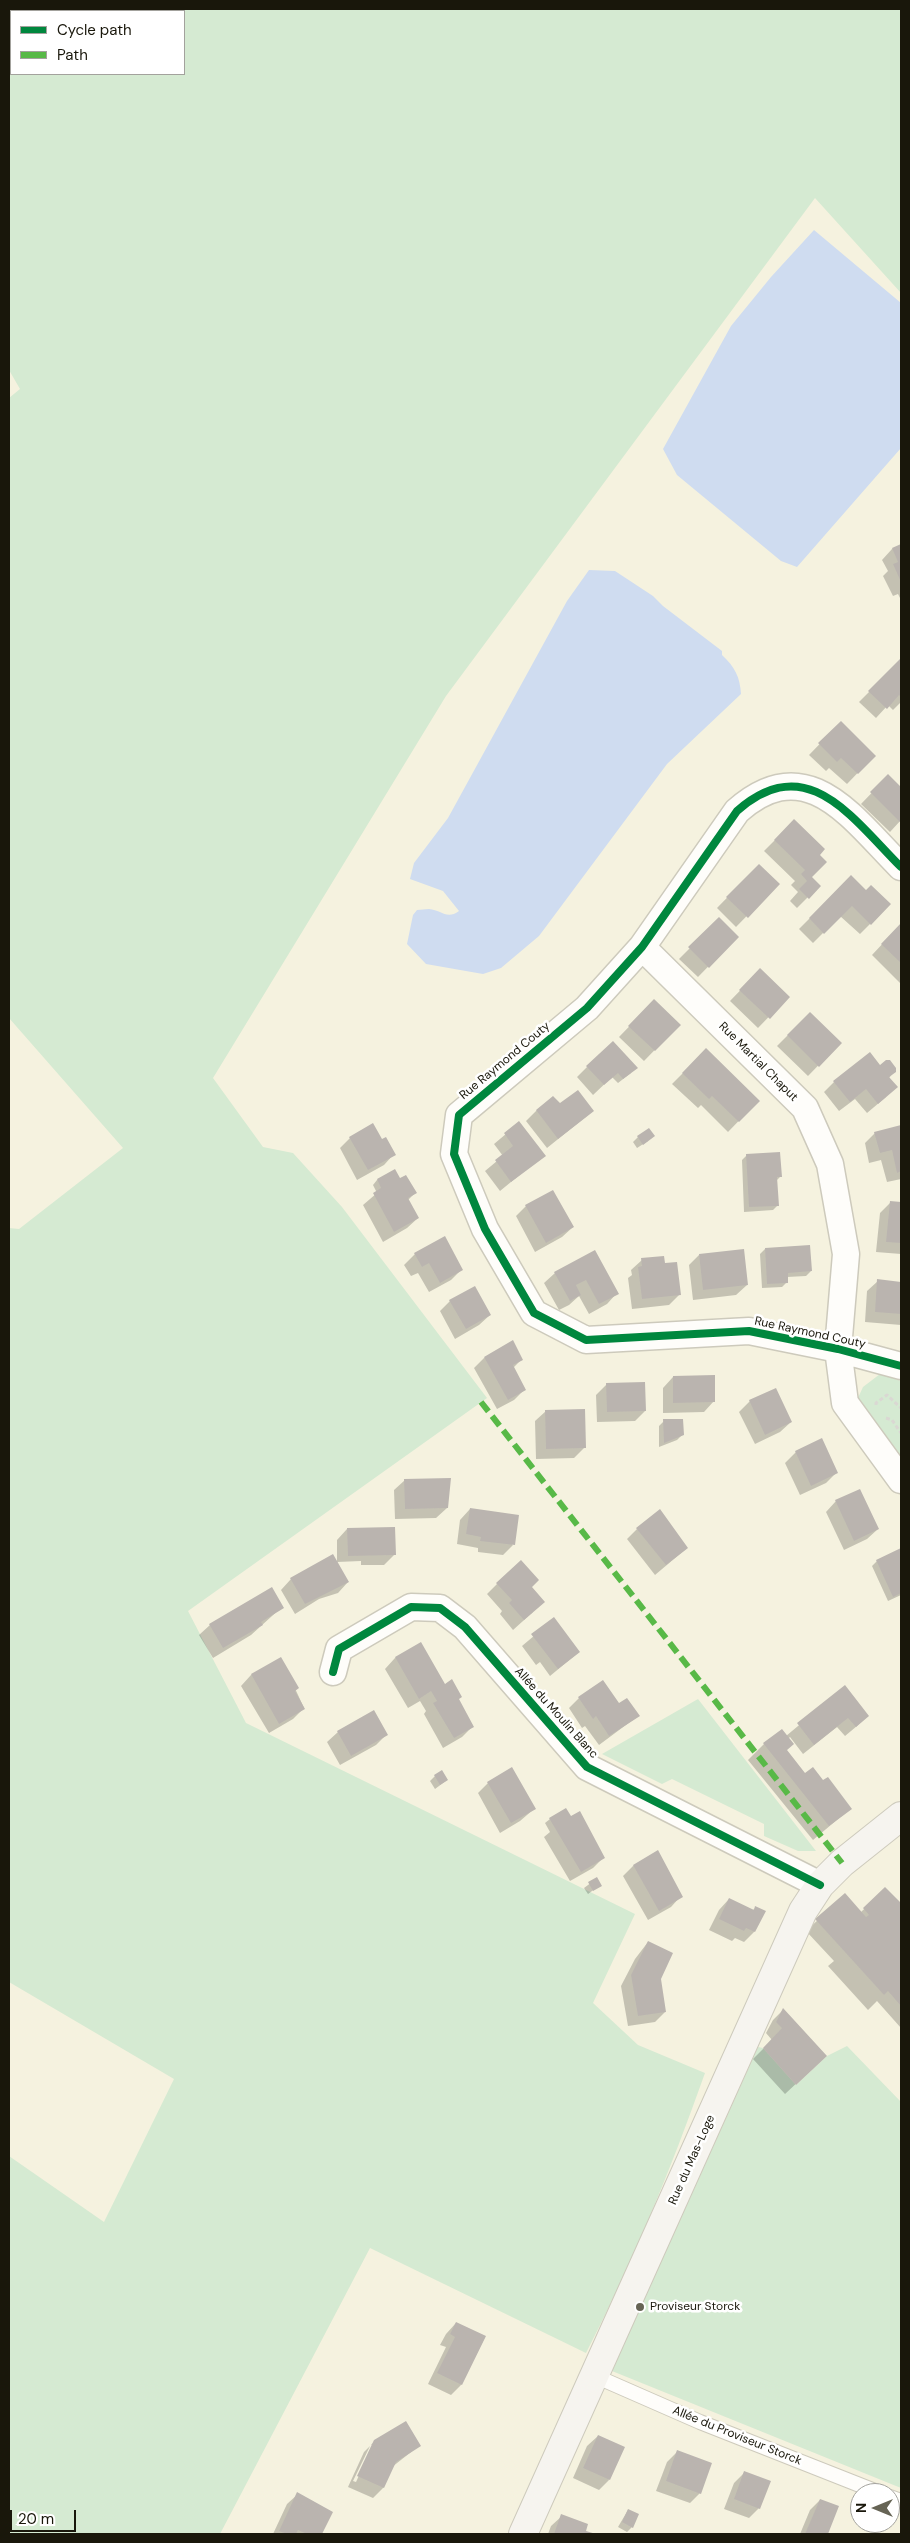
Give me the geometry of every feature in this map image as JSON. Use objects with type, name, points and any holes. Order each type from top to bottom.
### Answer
[{"type":"main road","name":"Rue du Mas-Loge","points":[[523,2534],[804,1911],[820,1885],[848,1858],[901,1816]]},
{"type":"street","name":"Rue Raymond Couty","points":[[901,866],[832,799],[805,787],[776,788],[752,797],[736,811],[642,947],[587,1008],[459,1115],[454,1154],[485,1229],[534,1313],[586,1340],[749,1331],[838,1349],[901,1366]]},
{"type":"street","name":"Rue Martial Chaput","points":[[642,947],[804,1108],[830,1164],[846,1254],[838,1349],[845,1403],[901,1480]]},
{"type":"street","name":"Allée du Moulin Blanc","points":[[333,1672],[339,1649],[411,1606],[440,1608],[464,1627],[587,1767],[820,1885]]},
{"type":"lane","name":"Allée du Proviseur Storck","points":[[595,2376],[700,2422],[855,2483]]},
{"type":"path","points":[[877,1408],[876,1402],[887,1395],[901,1408]]},
{"type":"path","points":[[878,1414],[892,1420],[901,1433]]},
{"type":"green space","points":[[9,9],[901,9],[901,293],[815,198],[446,696],[213,1078],[263,1147],[293,1153],[342,1207],[487,1398],[188,1611],[246,1723],[635,1914],[593,2003],[638,2045],[705,2073],[650,2215],[620,2284],[586,2353],[370,2248],[220,2534],[9,2534],[9,2156],[104,2222],[174,2079],[9,1982],[9,1228],[19,1229],[123,1148],[9,1018],[9,398],[20,389],[9,370]]},
{"type":"green space","points":[[880,1374],[901,1381],[901,1464],[857,1400],[863,1387]]},
{"type":"green space","points":[[698,1699],[816,1851],[798,1851],[764,1836],[764,1824],[672,1779],[662,1784],[602,1754]]},
{"type":"green space","points":[[847,2046],[901,2102],[901,2488],[900,2483],[889,2483],[612,2371],[758,2047],[763,2048],[796,2085],[827,2056]]},
{"type":"water","points":[[814,230],[901,303],[901,448],[797,567],[781,561],[677,475],[663,449],[731,326],[771,277]]},
{"type":"water","points":[[589,570],[615,571],[653,596],[663,606],[722,651],[722,655],[736,673],[741,694],[667,764],[539,936],[501,968],[483,974],[426,964],[407,944],[413,915],[417,910],[426,909],[447,915],[455,914],[459,911],[443,891],[410,879],[414,863],[448,818],[567,601]]},
{"type":"building","points":[[901,544],[901,582],[893,564],[898,562],[892,548]]},
{"type":"building","points":[[901,658],[901,697],[899,695],[887,709],[868,691]]},
{"type":"building","points":[[841,721],[876,756],[858,774],[841,758],[837,762],[818,743]]},
{"type":"building","points":[[888,774],[901,787],[901,823],[870,792]]},
{"type":"building","points":[[794,819],[825,849],[820,855],[827,862],[812,877],[821,886],[809,899],[799,889],[807,881],[801,874],[805,870],[774,840]]},
{"type":"building","points":[[759,864],[780,884],[748,918],[726,897]]},
{"type":"building","points":[[851,875],[866,890],[871,885],[891,904],[871,925],[852,906],[824,934],[809,918]]},
{"type":"building","points":[[719,917],[739,937],[709,968],[688,947]]},
{"type":"building","points":[[901,923],[901,963],[881,944]]},
{"type":"building","points":[[760,968],[790,997],[770,1019],[739,990]]},
{"type":"building","points":[[654,999],[681,1025],[655,1051],[628,1026]]},
{"type":"building","points":[[810,1012],[842,1043],[819,1067],[787,1035]]},
{"type":"building","points":[[613,1041],[638,1068],[623,1079],[618,1073],[604,1085],[586,1066]]},
{"type":"building","points":[[706,1048],[760,1101],[739,1122],[712,1096],[709,1099],[682,1073]]},
{"type":"building","points":[[870,1052],[880,1065],[886,1060],[890,1060],[896,1068],[896,1072],[889,1077],[898,1087],[878,1104],[866,1089],[850,1102],[833,1081]]},
{"type":"building","points":[[578,1090],[594,1111],[558,1139],[536,1110],[553,1096],[560,1103]]},
{"type":"building","points":[[519,1121],[546,1156],[511,1182],[495,1160],[513,1146],[504,1133]]},
{"type":"building","points":[[373,1123],[382,1139],[386,1137],[396,1155],[368,1170],[349,1137]]},
{"type":"building","points":[[901,1125],[901,1171],[897,1173],[892,1150],[880,1153],[874,1132]]},
{"type":"building","points":[[649,1128],[655,1136],[643,1145],[637,1136]]},
{"type":"building","points":[[780,1152],[782,1177],[777,1177],[779,1206],[749,1207],[746,1154]]},
{"type":"building","points":[[395,1169],[400,1178],[406,1175],[417,1193],[408,1198],[419,1218],[394,1232],[373,1193],[381,1188],[377,1179]]},
{"type":"building","points":[[553,1190],[574,1227],[546,1243],[525,1205]]},
{"type":"building","points":[[890,1201],[901,1202],[901,1243],[886,1242]]},
{"type":"building","points":[[445,1236],[463,1270],[440,1283],[429,1263],[422,1267],[414,1253]]},
{"type":"building","points":[[810,1245],[812,1271],[788,1273],[788,1283],[767,1284],[765,1248]]},
{"type":"building","points":[[744,1249],[748,1285],[703,1290],[699,1254]]},
{"type":"building","points":[[595,1250],[619,1294],[599,1304],[586,1280],[576,1285],[581,1295],[570,1301],[554,1272]]},
{"type":"building","points":[[664,1256],[665,1263],[677,1262],[681,1295],[642,1299],[638,1267],[642,1266],[641,1258]]},
{"type":"building","points":[[877,1279],[901,1282],[901,1314],[875,1312]]},
{"type":"building","points":[[475,1286],[491,1315],[466,1329],[449,1300]]},
{"type":"building","points":[[513,1340],[523,1360],[513,1365],[526,1390],[508,1400],[484,1357]]},
{"type":"building","points":[[715,1375],[715,1402],[673,1403],[673,1376]]},
{"type":"building","points":[[645,1382],[646,1411],[607,1412],[606,1383]]},
{"type":"building","points":[[776,1388],[792,1422],[765,1435],[749,1400]]},
{"type":"building","points":[[585,1409],[586,1448],[546,1449],[545,1410]]},
{"type":"building","points":[[663,1419],[683,1419],[684,1435],[664,1443]]},
{"type":"building","points":[[822,1438],[838,1473],[811,1486],[795,1451]]},
{"type":"building","points":[[451,1478],[448,1508],[405,1509],[404,1479]]},
{"type":"building","points":[[860,1489],[879,1529],[854,1541],[835,1500]]},
{"type":"building","points":[[470,1508],[519,1515],[515,1545],[480,1541],[481,1537],[466,1534]]},
{"type":"building","points":[[660,1509],[688,1548],[666,1565],[636,1528]]},
{"type":"building","points":[[395,1527],[396,1555],[348,1556],[347,1528]]},
{"type":"building","points":[[901,1548],[901,1593],[893,1597],[876,1560]]},
{"type":"building","points":[[333,1554],[349,1582],[305,1604],[290,1578]]},
{"type":"building","points":[[521,1560],[539,1580],[532,1587],[545,1602],[524,1620],[509,1603],[512,1600],[496,1583]]},
{"type":"building","points":[[272,1587],[284,1608],[261,1622],[263,1625],[223,1648],[209,1624]]},
{"type":"building","points":[[554,1617],[580,1652],[558,1669],[531,1634]]},
{"type":"building","points":[[421,1642],[445,1684],[452,1679],[462,1697],[459,1699],[474,1727],[454,1738],[433,1703],[437,1701],[431,1691],[419,1699],[395,1657]]},
{"type":"building","points":[[281,1657],[299,1688],[295,1691],[305,1709],[279,1724],[251,1674]]},
{"type":"building","points":[[603,1680],[619,1703],[627,1698],[640,1716],[609,1736],[596,1716],[593,1719],[578,1697]]},
{"type":"building","points":[[845,1685],[869,1716],[856,1727],[848,1718],[814,1745],[797,1723]]},
{"type":"building","points":[[374,1710],[388,1735],[351,1756],[337,1731]]},
{"type":"building","points":[[782,1729],[794,1744],[787,1750],[805,1773],[813,1767],[823,1780],[828,1777],[852,1809],[829,1826],[763,1743]]},
{"type":"building","points":[[512,1767],[536,1809],[511,1823],[487,1782]]},
{"type":"building","points":[[442,1770],[448,1780],[440,1785],[434,1775]]},
{"type":"building","points":[[566,1808],[571,1816],[580,1811],[605,1858],[581,1872],[549,1818]]},
{"type":"building","points":[[658,1850],[683,1897],[659,1911],[633,1865]]},
{"type":"building","points":[[597,1877],[602,1886],[593,1891],[588,1882]]},
{"type":"building","points":[[885,1887],[901,1903],[901,2006],[888,1991],[884,1995],[815,1919],[845,1893],[866,1917],[869,1915],[863,1908]]},
{"type":"building","points":[[729,1898],[754,1910],[755,1906],[766,1911],[755,1932],[746,1928],[744,1931],[719,1919]]},
{"type":"building","points":[[648,1941],[673,1953],[661,1979],[666,2012],[638,2016],[631,1975]]},
{"type":"building","points":[[783,2008],[827,2056],[796,2085],[763,2048],[782,2028],[776,2022]]},
{"type":"building","points":[[456,2322],[486,2336],[462,2385],[437,2373],[455,2337],[450,2334]]},
{"type":"building","points":[[406,2421],[421,2446],[396,2462],[384,2488],[357,2476],[374,2440]]},
{"type":"building","points":[[598,2435],[625,2447],[610,2480],[583,2468]]},
{"type":"building","points":[[677,2450],[712,2463],[701,2494],[666,2481]]},
{"type":"building","points":[[744,2471],[771,2481],[760,2509],[734,2499]]},
{"type":"building","points":[[297,2492],[333,2512],[322,2534],[307,2534],[298,2530],[296,2534],[287,2534],[279,2531]]},
{"type":"building","points":[[820,2499],[839,2506],[828,2534],[805,2534]]},
{"type":"building","points":[[628,2509],[639,2514],[633,2528],[622,2522]]},
{"type":"building","points":[[561,2514],[588,2524],[586,2531],[596,2534],[554,2534]]},
{"type":"marked path","points":[[481,1402],[842,1863]]},
{"type":"cycle path","points":[[901,867],[846,811],[827,797],[807,789],[785,787],[762,794],[737,811],[642,947],[587,1008],[459,1115],[454,1154],[485,1229],[534,1313],[586,1340],[749,1331],[838,1349],[901,1366]]},
{"type":"cycle path","points":[[333,1672],[339,1649],[411,1607],[440,1608],[465,1627],[587,1767],[820,1885]]},
{"type":"place","name":"Proviseur Storck","points":[[640,2307]]}]
